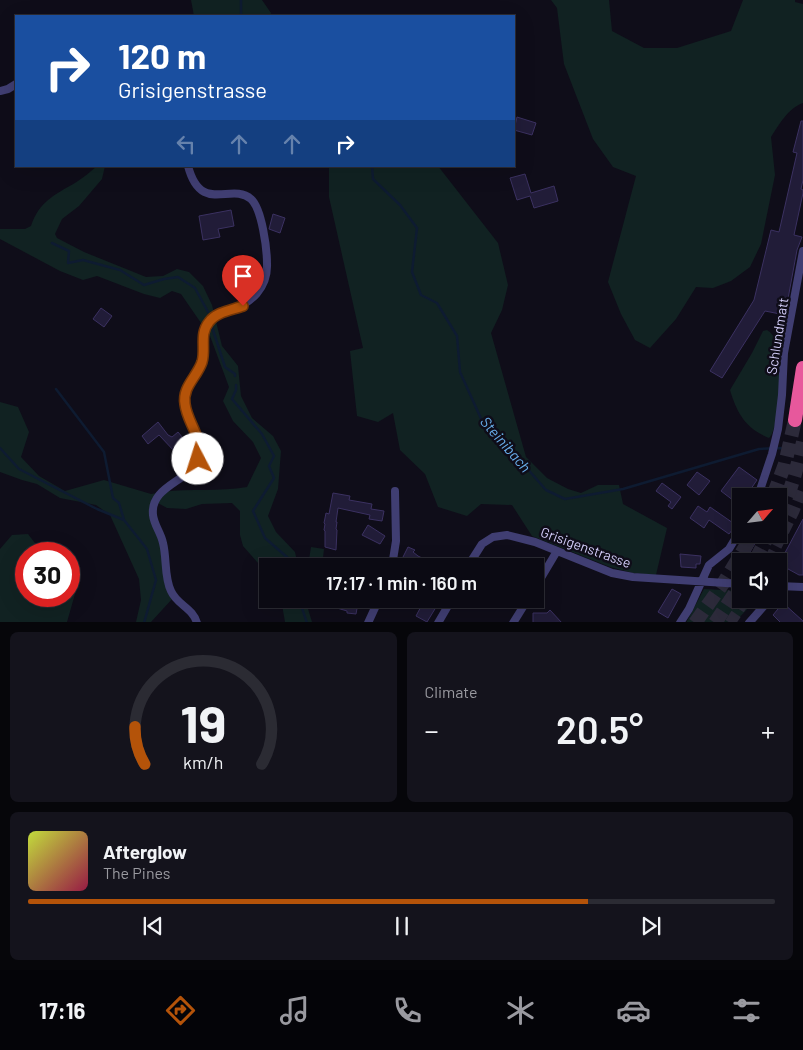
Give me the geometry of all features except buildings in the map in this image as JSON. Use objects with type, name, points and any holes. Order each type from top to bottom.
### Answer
[{"type":"highway","points":[[795,420],[803,368]]},
{"type":"street","points":[[0,91],[15,85]]},
{"type":"street","points":[[188,167],[194,182],[207,193],[216,195],[241,194],[252,200],[259,215],[267,268],[263,286],[254,298],[243,306],[214,317],[206,327],[202,360],[187,387],[184,399],[186,410],[199,441],[198,459],[190,471],[162,491],[153,506],[154,519],[163,543],[170,590],[192,612],[197,622]]},
{"type":"street","name":"Schlundmatt","points":[[761,488],[774,445],[781,403],[784,353],[803,251]]},
{"type":"street","points":[[393,558],[396,542],[396,491]]},
{"type":"street","name":"Grisigenstrasse","points":[[473,558],[482,544],[502,534],[515,536],[612,573],[633,577],[732,584]]},
{"type":"street","points":[[680,622],[689,609],[709,565],[729,549],[733,543]]},
{"type":"street","points":[[544,573],[557,551]]},
{"type":"street","points":[[787,586],[803,587]]},
{"type":"street","points":[[368,622],[375,608]]},
{"type":"street","points":[[438,622],[447,608]]},
{"type":"street","points":[[513,622],[522,608]]},
{"type":"street","points":[[749,622],[762,608]]},
{"type":"shaded area","points":[[191,0],[262,0],[271,13],[270,15],[194,15]]},
{"type":"shaded area","points":[[551,0],[609,0],[612,31],[644,48],[677,48],[731,31],[743,0],[795,0],[795,2],[803,4],[803,103],[788,113],[771,137],[775,175],[761,244],[750,267],[731,281],[713,288],[696,287],[676,319],[650,348],[635,340],[621,314],[608,282],[636,176],[613,167],[593,139],[564,64],[557,8]]},
{"type":"shaded area","points":[[96,167],[105,167],[102,179],[79,206],[62,219],[55,234],[57,238],[84,252],[146,277],[163,276],[177,269],[189,272],[203,286],[212,305],[222,346],[238,366],[241,396],[252,418],[273,436],[281,451],[278,489],[268,516],[276,532],[295,552],[296,558],[259,558],[259,564],[243,546],[240,535],[240,511],[232,503],[202,504],[186,509],[167,508],[156,502],[163,492],[247,487],[261,458],[253,442],[233,421],[223,401],[229,387],[210,336],[181,294],[172,291],[160,298],[97,276],[83,280],[60,271],[0,239],[0,229],[25,229],[31,226],[38,211],[60,191],[78,181]]},
{"type":"shaded area","points":[[329,167],[439,167],[498,243],[508,285],[502,310],[491,333],[526,457],[547,478],[568,489],[581,493],[598,485],[619,485],[623,504],[667,528],[656,575],[633,573],[610,567],[532,536],[512,505],[481,504],[467,516],[438,507],[425,474],[400,450],[393,413],[378,422],[357,416],[350,351],[363,348],[329,197]]},
{"type":"shaded area","points":[[767,330],[777,344],[781,368],[777,414],[775,425],[769,438],[754,430],[743,419],[730,390],[763,331]]},
{"type":"shaded area","points":[[0,402],[18,407],[29,432],[21,457],[39,476],[65,491],[104,480],[151,494],[157,493],[154,500],[173,598],[151,622],[136,622],[141,600],[139,579],[110,515],[96,505],[60,498],[37,484],[0,472]]},
{"type":"shaded area","points":[[28,534],[34,542],[15,542],[15,607],[71,607],[67,622],[0,622],[0,549],[12,535]]},
{"type":"shaded area","points":[[311,547],[324,549],[323,558],[309,558]]},
{"type":"shaded area","points":[[704,589],[732,591],[732,608],[748,608],[735,622],[687,622]]},
{"type":"shaded area","points":[[283,608],[308,608],[312,622],[285,622]]},
{"type":"waterway","name":"Steinibach","points":[[241,0],[241,15]]},
{"type":"waterway","name":"Steinibach","points":[[372,167],[373,179],[400,205],[417,228],[412,272],[421,295],[437,303],[457,336],[460,372],[483,423],[511,450],[546,490],[565,499],[623,489],[759,449],[803,450]]},
{"type":"waterway","points":[[52,243],[69,251],[68,263],[83,260],[120,270],[144,285],[178,277],[195,288],[208,312]]},
{"type":"waterway","points":[[212,327],[225,367],[235,376]]},
{"type":"waterway","points":[[236,385],[232,399],[262,434],[274,456],[269,466],[274,478],[253,511],[265,538],[288,558]]},
{"type":"waterway","points":[[56,389],[104,452],[113,498],[119,503],[124,520],[147,549],[156,580],[144,622]]},
{"type":"waterway","points":[[0,448],[19,469],[97,509],[124,520]]},
{"type":"waterway","points":[[302,608],[307,622]]},
{"type":"tunnel","points":[[776,488],[785,464],[795,420]]},
{"type":"tunnel","points":[[788,494],[803,442]]},
{"type":"tunnel","points":[[773,553],[794,511],[803,487]]},
{"type":"tunnel","points":[[696,622],[724,582],[748,543]]},
{"type":"tunnel","points":[[759,553],[764,543]]},
{"type":"tunnel","points":[[716,622],[732,598]]},
{"type":"tunnel","points":[[731,622],[740,608]]},
{"type":"route","points":[[198,459],[200,454],[199,441],[186,410],[184,395],[201,364],[204,330],[207,323],[217,315],[243,306]]}]
